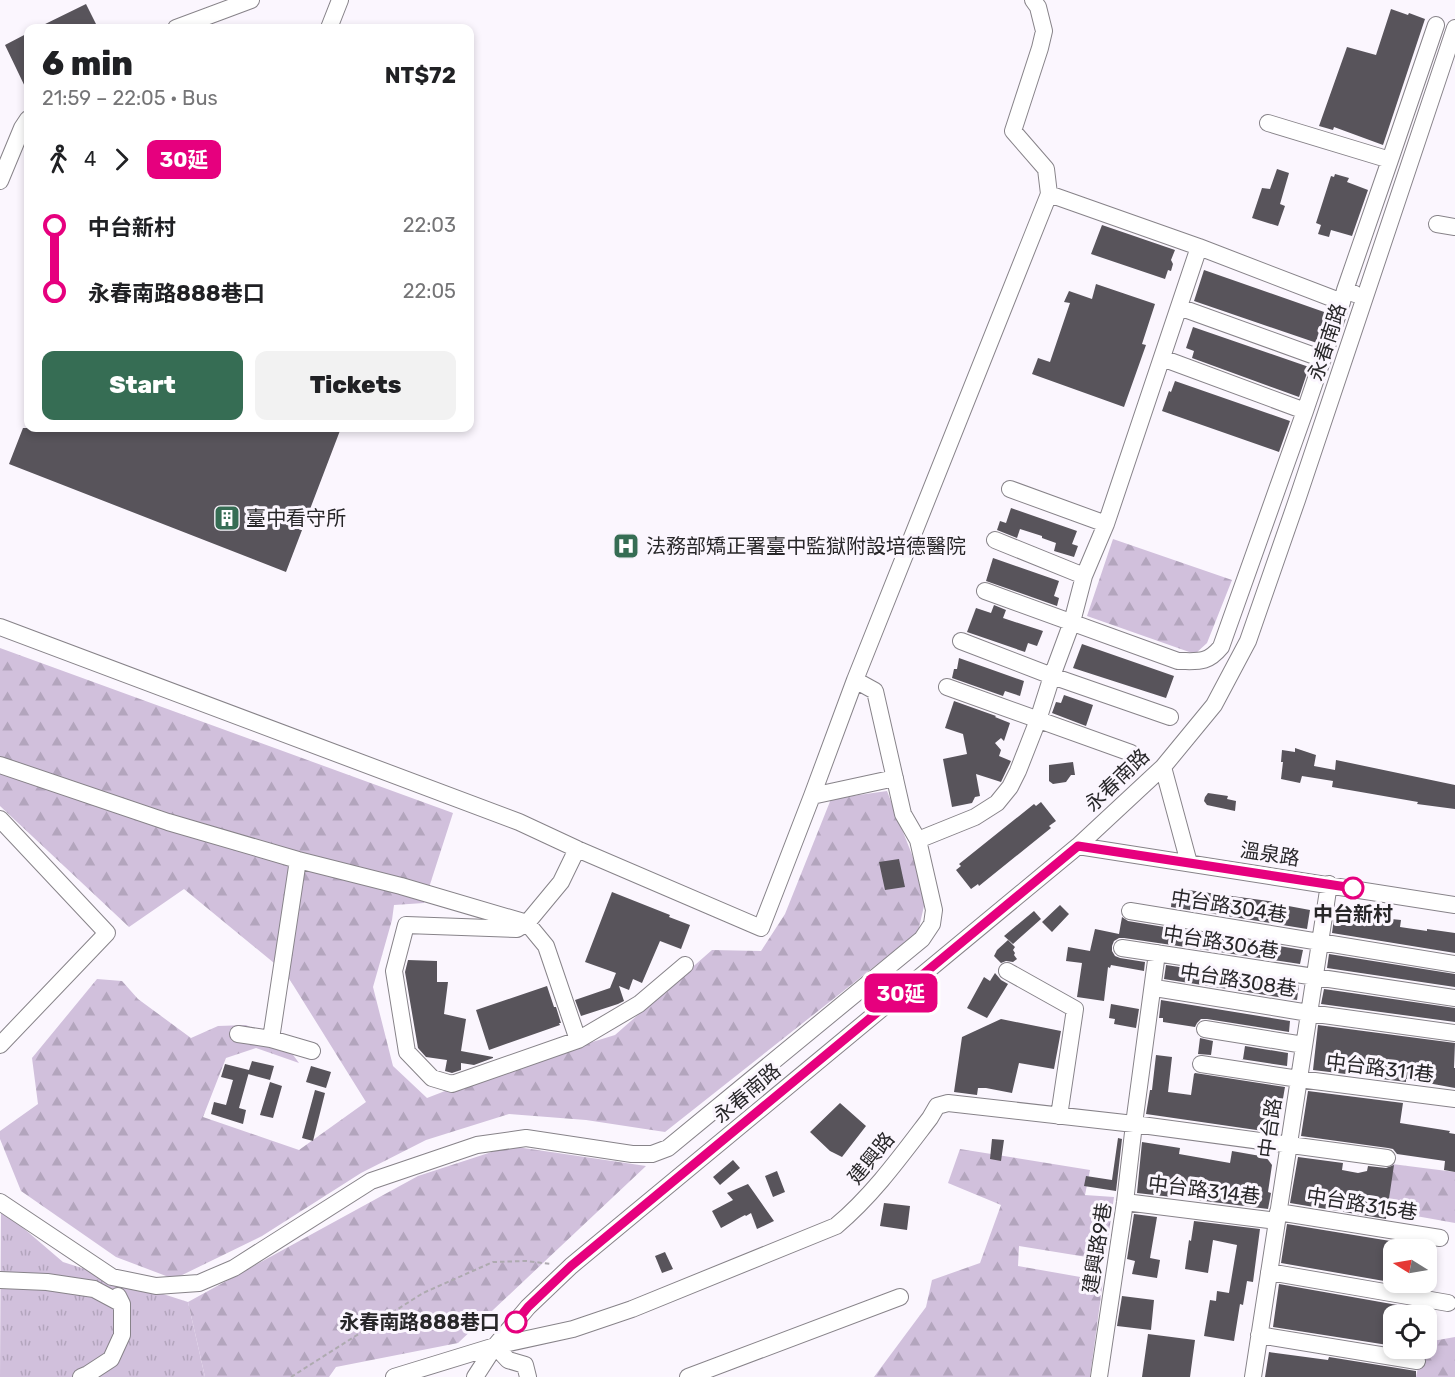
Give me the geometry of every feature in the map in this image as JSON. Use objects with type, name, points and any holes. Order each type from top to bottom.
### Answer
[{"type":"street","points":[[187,24],[251,0]]},
{"type":"street","points":[[331,24],[340,0]]},
{"type":"street","points":[[0,627],[519,822],[761,928],[855,680],[1049,194],[1046,169],[1013,130],[1044,31],[1038,7],[1033,0]]},
{"type":"street","points":[[985,591],[1178,661],[1203,662],[1221,647],[1323,359],[1436,25]]},
{"type":"street","name":"永春南路","points":[[476,1377],[495,1346],[528,1307],[571,1266],[1078,846],[1163,767],[1215,705],[1248,641],[1455,28]]},
{"type":"street","points":[[1268,123],[1390,160]]},
{"type":"street","points":[[0,181],[24,125]]},
{"type":"street","points":[[1049,194],[1343,296],[1364,297]]},
{"type":"street","points":[[1437,224],[1455,227]]},
{"type":"street","points":[[918,840],[975,817],[997,803],[1010,787],[1018,771],[1072,622],[1084,576],[1106,524],[1199,247]]},
{"type":"street","points":[[1179,307],[1323,359]]},
{"type":"street","points":[[1162,358],[1305,411]]},
{"type":"street","points":[[1010,489],[1106,524]]},
{"type":"street","points":[[995,540],[1084,576]]},
{"type":"street","points":[[961,641],[1170,717]]},
{"type":"street","points":[[0,1202],[112,1277],[156,1286],[199,1283],[234,1268],[371,1181],[477,1145],[526,1138],[632,1154],[652,1154],[668,1148],[922,939],[932,924],[934,910],[918,840],[903,814],[875,691],[855,680]]},
{"type":"street","points":[[947,687],[1131,753]]},
{"type":"street","points":[[0,765],[168,822],[527,922],[546,946],[578,1040]]},
{"type":"street","points":[[1163,767],[1189,863]]},
{"type":"street","points":[[812,796],[895,778]]},
{"type":"street","points":[[0,819],[107,933],[0,1045]]},
{"type":"street","name":"溫泉路","points":[[1078,846],[1455,905]]},
{"type":"street","points":[[577,849],[561,882],[527,922],[517,929],[406,925],[394,971],[407,1052],[432,1078],[452,1084],[578,1040],[639,1004],[685,965]]},
{"type":"street","points":[[271,1039],[298,860]]},
{"type":"street","name":"中台路","points":[[1253,1377],[1329,884]]},
{"type":"street","name":"中台路304巷","points":[[1130,911],[1455,964]]},
{"type":"street","name":"中台路306巷","points":[[1122,948],[1455,998]]},
{"type":"street","name":"建興路9巷","points":[[1099,1377],[1125,1202],[1157,953]]},
{"type":"street","points":[[1007,971],[1075,1009],[1059,1116]]},
{"type":"street","name":"中台路308巷","points":[[1161,989],[1309,1013],[1455,1033]]},
{"type":"street","points":[[1205,1029],[1304,1045]]},
{"type":"street","points":[[238,1034],[271,1039],[312,1051]]},
{"type":"street","name":"中台路311巷","points":[[1201,1064],[1455,1099]]},
{"type":"street","name":"建興路","points":[[495,1346],[573,1329],[622,1312],[836,1226],[872,1192],[938,1106],[948,1103],[1134,1124],[1387,1158]]},
{"type":"street","name":"中台路314巷","points":[[1125,1202],[1278,1216]]},
{"type":"street","name":"中台路315巷","points":[[1278,1216],[1440,1238]]},
{"type":"street","points":[[1269,1272],[1448,1303]]},
{"type":"street","points":[[81,1377],[111,1359],[122,1335],[122,1304],[112,1277]]},
{"type":"street","points":[[0,1280],[47,1282],[94,1289],[122,1304]]},
{"type":"street","points":[[688,1377],[900,1297]]},
{"type":"street","points":[[1259,1335],[1417,1361]]},
{"type":"street","points":[[394,1377],[495,1346],[508,1360],[525,1365],[528,1377]]},
{"type":"street","name":"永春南路","points":[[487,1377],[495,1346]]},
{"type":"path","points":[[291,1377],[423,1293],[493,1262],[526,1261],[571,1266]]},
{"type":"green space","points":[[1113,539],[1232,580],[1207,643],[1195,654],[1087,616]]},
{"type":"green space","points":[[0,648],[453,813],[424,903],[394,905],[373,987],[393,1066],[427,1098],[489,1074],[615,1035],[712,950],[761,951],[785,914],[831,799],[887,791],[927,893],[918,932],[665,1132],[586,1120],[509,1114],[426,1140],[361,1173],[262,1236],[174,1279],[116,1257],[21,1191],[0,1139],[0,1131],[38,1104],[32,1058],[97,979],[122,981],[138,999],[191,1038],[218,1026],[246,1025],[285,1044],[299,1063],[256,1048],[226,1058],[203,1117],[299,1150],[366,1102],[285,972],[184,889],[129,927],[0,806],[0,774],[11,761],[0,757]]},
{"type":"green space","points":[[510,1146],[646,1166],[458,1343],[336,1367],[329,1377],[205,1377],[188,1302],[418,1176]]},
{"type":"green space","points":[[960,1149],[1090,1170],[1085,1195],[1114,1197],[1105,1260],[1019,1246],[1018,1266],[1103,1281],[1090,1377],[874,1377],[926,1307],[932,1280],[980,1263],[1001,1205],[948,1183]]},
{"type":"green space","points":[[1392,1164],[1455,1172],[1455,1223],[1388,1211]]},
{"type":"green space","points":[[1,1209],[63,1262],[188,1302],[205,1377],[0,1377]]},
{"type":"green space","points":[[1455,1337],[1455,1377],[1416,1377],[1420,1359],[1437,1359],[1437,1340]]},
{"type":"building","points":[[86,4],[96,24],[45,24]]},
{"type":"building","points":[[1391,9],[1425,19],[1383,145],[1334,127],[1333,130],[1319,126],[1347,47],[1376,55]]},
{"type":"building","points":[[24,35],[24,85],[5,45]]},
{"type":"building","points":[[1277,169],[1289,173],[1280,204],[1285,206],[1278,226],[1252,218],[1262,188],[1270,189]]},
{"type":"building","points":[[1335,174],[1349,178],[1347,182],[1368,190],[1352,236],[1331,230],[1329,237],[1318,234],[1321,225],[1316,223],[1331,176],[1334,177]]},
{"type":"building","points":[[1102,225],[1175,250],[1171,260],[1173,264],[1171,271],[1168,270],[1165,279],[1091,254]]},
{"type":"building","points":[[1204,270],[1327,313],[1317,343],[1194,301]]},
{"type":"building","points":[[1096,284],[1155,304],[1142,344],[1146,345],[1124,407],[1032,374],[1038,358],[1050,362],[1070,303],[1064,302],[1069,291],[1092,299]]},
{"type":"building","points":[[1193,327],[1309,367],[1299,397],[1192,358],[1194,351],[1186,348]]},
{"type":"building","points":[[1175,381],[1290,421],[1279,452],[1162,411]]},
{"type":"building","name":"臺中看守所","points":[[23,428],[24,432],[339,432],[286,572],[9,464]]},
{"type":"building","points":[[1011,508],[1077,531],[1072,544],[1078,546],[1074,557],[1054,551],[1056,543],[1042,536],[1020,529],[1017,538],[997,530],[1000,521],[1006,523]]},
{"type":"building","points":[[993,558],[1059,581],[1054,596],[1059,598],[1057,606],[986,581]]},
{"type":"building","points":[[994,605],[1006,610],[1003,618],[1043,631],[1037,646],[1028,643],[1025,652],[967,632],[976,608],[991,613]]},
{"type":"building","points":[[1082,644],[1174,676],[1166,698],[1073,668]]},
{"type":"building","points":[[959,658],[1024,681],[1020,696],[1005,691],[1003,696],[952,678]]},
{"type":"building","points":[[1064,695],[1093,705],[1086,726],[1052,713],[1056,702],[1061,703]]},
{"type":"building","points":[[954,701],[1010,723],[1004,741],[1001,738],[995,743],[1001,750],[999,756],[1011,761],[1001,782],[976,774],[980,796],[975,797],[972,803],[952,807],[943,759],[967,754],[963,734],[945,728]]},
{"type":"building","points":[[1295,748],[1316,755],[1314,766],[1335,770],[1336,760],[1455,785],[1455,809],[1332,787],[1333,781],[1302,776],[1300,783],[1281,779],[1282,750],[1295,752]]},
{"type":"building","points":[[1073,762],[1075,775],[1071,775],[1066,782],[1053,784],[1049,781],[1049,765]]},
{"type":"building","points":[[1208,793],[1228,796],[1227,799],[1236,801],[1235,811],[1207,805],[1204,801]]},
{"type":"building","points":[[1041,802],[1056,821],[1049,826],[1051,828],[979,886],[978,884],[971,889],[956,870],[961,866],[959,864],[1034,804],[1036,806]]},
{"type":"building","points":[[899,859],[905,887],[885,890],[879,862]]},
{"type":"building","points":[[1188,890],[1283,903],[1283,905],[1310,910],[1307,929],[1171,907],[1172,895],[1187,897]]},
{"type":"building","points":[[612,892],[690,925],[681,949],[660,941],[642,983],[633,979],[629,990],[619,986],[624,1001],[581,1016],[575,1000],[610,988],[616,973],[585,962]]},
{"type":"building","points":[[1060,905],[1069,914],[1052,932],[1042,922]]},
{"type":"building","points":[[1034,911],[1041,919],[1013,944],[1004,936]]},
{"type":"building","points":[[1335,911],[1355,914],[1355,920],[1390,924],[1391,919],[1401,920],[1400,927],[1455,933],[1455,953],[1332,933]]},
{"type":"building","points":[[1122,917],[1128,921],[1303,950],[1300,964],[1119,938],[1112,946],[1115,956],[1145,962],[1144,971],[1111,965],[1110,968],[1108,967],[1104,1001],[1077,997],[1082,963],[1066,961],[1068,947],[1090,951],[1095,929],[1119,934]]},
{"type":"building","points":[[1008,940],[1015,947],[1013,950],[1017,959],[1013,962],[1001,963],[994,956]]},
{"type":"building","points":[[1329,954],[1455,974],[1455,987],[1327,968]]},
{"type":"building","points":[[408,960],[437,961],[437,982],[448,982],[444,1014],[466,1019],[461,1051],[493,1058],[474,1065],[461,1063],[461,1070],[452,1073],[445,1071],[447,1060],[426,1057],[418,1048],[405,972]]},
{"type":"building","points":[[1166,965],[1299,985],[1297,1000],[1164,979]]},
{"type":"building","points":[[995,973],[1008,984],[987,1018],[967,1008],[984,977],[990,981]]},
{"type":"building","points":[[547,986],[554,1007],[556,1007],[560,1025],[489,1050],[476,1010]]},
{"type":"building","points":[[1324,989],[1455,1008],[1455,1022],[1321,1004]]},
{"type":"building","points":[[1161,1000],[1290,1021],[1289,1032],[1207,1019],[1201,1019],[1195,1027],[1163,1022],[1163,1018],[1159,1018]]},
{"type":"building","points":[[1111,1004],[1139,1009],[1136,1028],[1114,1024],[1115,1019],[1109,1018]]},
{"type":"building","points":[[1001,1019],[1061,1031],[1054,1069],[1019,1063],[1012,1093],[986,1088],[978,1088],[977,1095],[954,1092],[962,1037]]},
{"type":"building","points":[[1318,1025],[1455,1043],[1455,1088],[1406,1079],[1406,1082],[1382,1079],[1382,1076],[1355,1072],[1354,1075],[1313,1070]]},
{"type":"building","points":[[1200,1038],[1213,1041],[1211,1055],[1198,1054]]},
{"type":"building","points":[[1245,1046],[1288,1053],[1287,1066],[1241,1059],[1243,1059]]},
{"type":"building","points":[[1156,1055],[1172,1057],[1168,1092],[1191,1095],[1195,1073],[1285,1087],[1277,1133],[1146,1114],[1150,1090],[1152,1090]]},
{"type":"building","points":[[252,1061],[274,1066],[270,1080],[248,1074],[239,1108],[246,1110],[243,1124],[211,1114],[214,1102],[226,1105],[233,1080],[221,1077],[225,1064],[249,1070]]},
{"type":"building","points":[[311,1066],[331,1072],[326,1088],[306,1082]]},
{"type":"building","points":[[270,1082],[282,1086],[273,1118],[260,1115]]},
{"type":"building","points":[[315,1090],[325,1093],[313,1141],[302,1138]]},
{"type":"building","points":[[1308,1091],[1403,1103],[1400,1123],[1450,1131],[1449,1133],[1455,1134],[1455,1172],[1444,1170],[1445,1161],[1397,1154],[1393,1149],[1388,1148],[1301,1136]]},
{"type":"building","points":[[840,1103],[866,1126],[842,1157],[830,1151],[810,1132]]},
{"type":"building","points":[[1118,1138],[1122,1139],[1116,1191],[1084,1186],[1086,1176],[1112,1180]]},
{"type":"building","points":[[992,1139],[1004,1140],[1001,1161],[990,1159]]},
{"type":"building","points":[[1142,1142],[1180,1148],[1179,1154],[1230,1163],[1232,1151],[1266,1157],[1272,1165],[1268,1209],[1197,1200],[1197,1197],[1173,1193],[1172,1197],[1137,1193]]},
{"type":"building","points":[[1298,1157],[1343,1163],[1342,1170],[1358,1173],[1367,1171],[1368,1166],[1386,1168],[1394,1165],[1386,1219],[1290,1203]]},
{"type":"building","points":[[733,1160],[740,1168],[720,1185],[713,1177]]},
{"type":"building","points":[[777,1171],[785,1192],[773,1197],[765,1176]]},
{"type":"building","points":[[748,1184],[774,1221],[757,1229],[751,1213],[721,1228],[712,1211],[733,1200],[727,1193]]},
{"type":"building","points":[[884,1203],[910,1206],[907,1230],[880,1226]]},
{"type":"building","points":[[1134,1214],[1157,1217],[1150,1258],[1160,1260],[1157,1278],[1132,1274],[1135,1261],[1127,1259]]},
{"type":"building","points":[[1194,1221],[1260,1229],[1253,1282],[1247,1281],[1243,1305],[1240,1304],[1234,1341],[1204,1336],[1210,1300],[1216,1301],[1217,1291],[1229,1293],[1237,1245],[1213,1240],[1208,1273],[1185,1269]]},
{"type":"building","points":[[1287,1224],[1383,1240],[1383,1281],[1281,1263]]},
{"type":"building","points":[[665,1252],[673,1269],[662,1273],[655,1256]]},
{"type":"building","points":[[1279,1284],[1397,1305],[1383,1305],[1383,1344],[1273,1327]]},
{"type":"building","points":[[1122,1296],[1154,1300],[1151,1330],[1117,1326]]},
{"type":"building","points":[[1148,1334],[1195,1340],[1190,1377],[1142,1377]]},
{"type":"building","points":[[1269,1352],[1328,1360],[1329,1357],[1416,1371],[1416,1377],[1265,1377]]},
{"type":"bus line","name":"30延","points":[[516,1322],[528,1307],[571,1266],[1078,846],[1353,888]]},
{"type":"place","name":"臺中看守所","points":[[227,518]]},
{"type":"place","name":"法務部矯正署臺中監獄附設培德醫院","points":[[626,546]]},
{"type":"place","name":"中台新村","points":[[1353,888]]},
{"type":"place","name":"永春南路888巷口","points":[[516,1322]]}]
